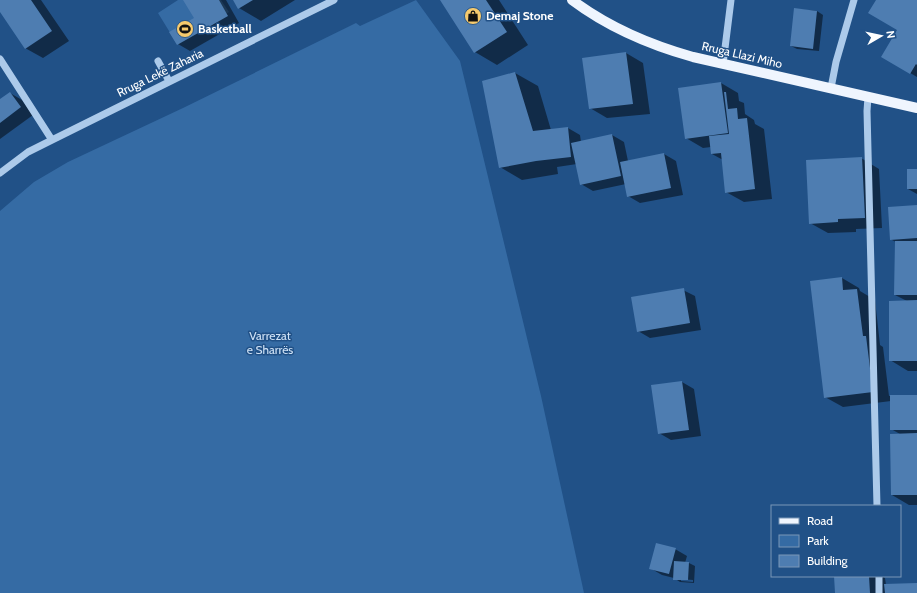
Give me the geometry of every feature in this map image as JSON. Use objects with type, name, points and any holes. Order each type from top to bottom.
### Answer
[{"type":"main road","name":"Rruga Llazi Miho","points":[[572,0],[600,18],[647,42],[693,57],[917,108]]},
{"type":"street","name":"Rruga Lekë Zaharia","points":[[0,173],[28,152],[334,0]]},
{"type":"street","points":[[723,64],[731,0]]},
{"type":"street","points":[[831,88],[836,62],[854,0]]},
{"type":"street","points":[[0,59],[52,140]]},
{"type":"street","points":[[158,61],[169,81]]},
{"type":"street","points":[[868,97],[867,111],[877,505]]},
{"type":"street","points":[[879,577],[879,593]]},
{"type":"green space","name":"Basketball","points":[[178,0],[221,0],[229,12],[177,44],[158,13]]},
{"type":"green space","name":"Varrezat e Sharrës","points":[[416,0],[460,61],[541,396],[584,593],[0,593],[0,211],[34,182],[68,162],[183,108],[356,23],[360,26]]},
{"type":"building","points":[[0,0],[31,0],[52,31],[25,49],[0,12]]},
{"type":"building","name":"Basketball","points":[[183,0],[219,0],[228,16],[177,45],[169,32],[194,18]]},
{"type":"building","points":[[233,0],[253,0],[238,9]]},
{"type":"building","name":"Demaj Stone","points":[[440,0],[486,0],[507,32],[474,53]]},
{"type":"building","points":[[876,0],[917,0],[917,65],[916,64],[910,74],[881,57],[897,30],[868,13]]},
{"type":"building","points":[[794,8],[817,11],[813,49],[790,46]]},
{"type":"building","points":[[626,52],[633,104],[589,109],[582,58]]},
{"type":"building","points":[[515,72],[533,131],[568,127],[571,157],[536,161],[499,168],[482,81]]},
{"type":"building","points":[[721,82],[728,133],[685,139],[678,88]]},
{"type":"building","points":[[10,92],[21,107],[0,123],[0,99]]},
{"type":"building","points":[[724,92],[726,92],[728,109],[737,108],[738,119],[747,118],[755,189],[725,193],[721,153],[711,154],[709,136],[729,134]]},
{"type":"building","points":[[612,134],[621,176],[580,185],[571,143]]},
{"type":"building","points":[[664,153],[671,188],[627,197],[620,162]]},
{"type":"building","points":[[862,157],[865,218],[838,219],[838,222],[809,224],[806,160]]},
{"type":"building","points":[[907,169],[917,169],[917,189],[907,189]]},
{"type":"building","points":[[917,205],[917,238],[890,240],[888,207]]},
{"type":"building","points":[[895,241],[917,241],[917,295],[894,295]]},
{"type":"building","points":[[842,277],[843,290],[857,289],[863,336],[866,336],[873,392],[824,398],[810,281]]},
{"type":"building","points":[[684,288],[690,323],[637,332],[631,297]]},
{"type":"building","points":[[917,300],[917,361],[889,361],[889,301]]},
{"type":"building","points":[[682,381],[689,430],[658,434],[651,385]]},
{"type":"building","points":[[890,395],[917,395],[917,430],[890,430]]},
{"type":"building","points":[[917,433],[917,495],[891,495],[890,434]]},
{"type":"building","points":[[656,543],[676,548],[669,574],[649,569]]},
{"type":"building","points":[[674,561],[689,562],[688,580],[673,580]]},
{"type":"building","points":[[834,577],[869,577],[870,593],[835,593]]},
{"type":"building","points":[[917,583],[917,593],[885,593],[884,584]]},
{"type":"place","name":"Demaj Stone","points":[[473,16]]},
{"type":"place","name":"Basketball","points":[[185,29]]}]
